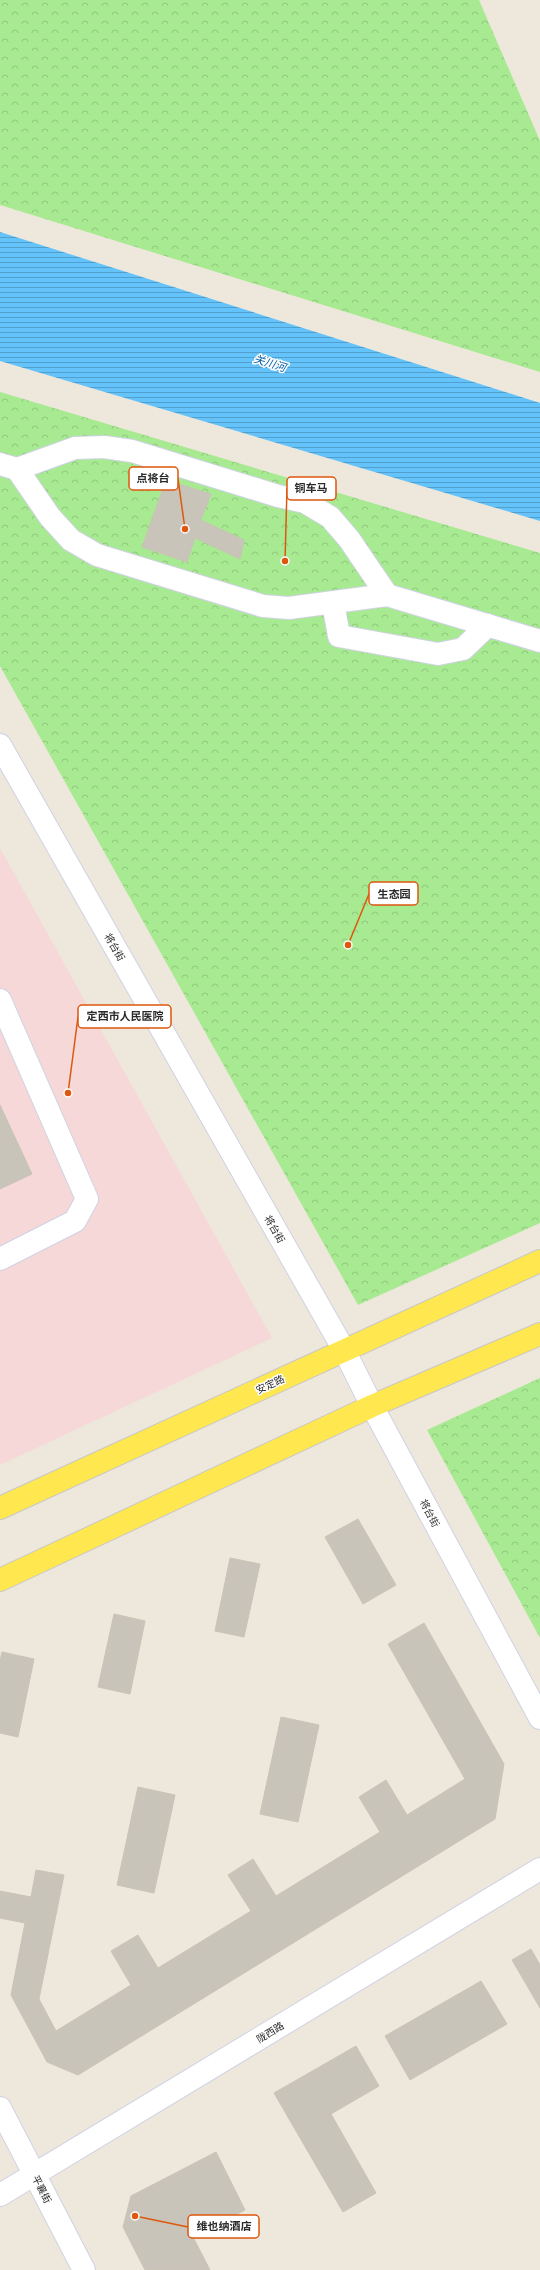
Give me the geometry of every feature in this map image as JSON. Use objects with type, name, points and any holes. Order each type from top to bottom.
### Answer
[{"type":"main road","name":"安定路","points":[[0,1508],[540,1262]]},
{"type":"main road","points":[[0,1580],[372,1406],[540,1334]]},
{"type":"street","points":[[387,595],[349,539],[330,517],[305,502],[278,496],[132,451],[104,447],[75,448],[8,467],[50,518],[71,540],[97,555],[263,606],[289,608],[387,595],[540,641]]},
{"type":"street","points":[[333,603],[339,636],[438,654],[463,649],[488,625]]},
{"type":"street","name":"将台街","points":[[0,745],[344,1350],[372,1406],[540,1718]]},
{"type":"street","points":[[0,1000],[87,1200],[75,1221],[0,1259]]},
{"type":"street","name":"陇西路","points":[[0,2195],[540,1869]]},
{"type":"street","name":"平襄街","points":[[0,2108],[84,2270]]},
{"type":"shaded area","points":[[0,848],[272,1338],[0,1465]]},
{"type":"green space","points":[[0,0],[479,0],[540,141],[540,372],[0,205]]},
{"type":"green space","points":[[0,392],[540,553],[540,1223],[358,1305],[0,666]]},
{"type":"green space","points":[[540,1378],[540,1638],[427,1430]]},
{"type":"water","name":"关川河","points":[[0,232],[540,403],[540,521],[0,361]]},
{"type":"building","points":[[166,480],[211,494],[201,520],[244,540],[240,559],[195,538],[187,562],[142,547]]},
{"type":"building","points":[[0,1105],[32,1174],[0,1189]]},
{"type":"building","points":[[358,1519],[396,1585],[363,1604],[325,1537]]},
{"type":"building","points":[[230,1558],[260,1564],[244,1637],[215,1631]]},
{"type":"building","points":[[114,1614],[145,1621],[130,1694],[98,1687]]},
{"type":"building","points":[[424,1623],[504,1764],[495,1819],[78,2075],[47,2062],[11,1995],[25,1923],[0,1918],[0,1891],[31,1897],[36,1870],[64,1875],[39,1999],[56,2031],[131,1985],[111,1951],[138,1935],[158,1968],[251,1911],[228,1875],[253,1859],[276,1896],[380,1832],[359,1797],[386,1780],[407,1815],[465,1779],[388,1644]]},
{"type":"building","points":[[2,1652],[34,1659],[18,1737],[0,1733],[0,1661]]},
{"type":"building","points":[[281,1717],[319,1725],[298,1822],[260,1814]]},
{"type":"building","points":[[138,1787],[175,1795],[154,1893],[117,1885]]},
{"type":"building","points":[[531,1949],[540,1965],[540,2008],[512,1960]]},
{"type":"building","points":[[481,1981],[507,2024],[410,2080],[385,2036]]},
{"type":"building","points":[[356,2046],[379,2086],[331,2114],[376,2193],[343,2212],[274,2093]]},
{"type":"building","points":[[216,2152],[245,2210],[193,2237],[210,2270],[145,2270],[123,2227],[131,2196]]},
{"type":"place","name":"点将台","points":[[185,529]]},
{"type":"place","name":"铜车马","points":[[285,561]]},
{"type":"place","name":"生态园","points":[[348,945]]},
{"type":"place","name":"定西市人民医院","points":[[68,1093]]},
{"type":"place","name":"维也纳酒店","points":[[135,2216]]}]
